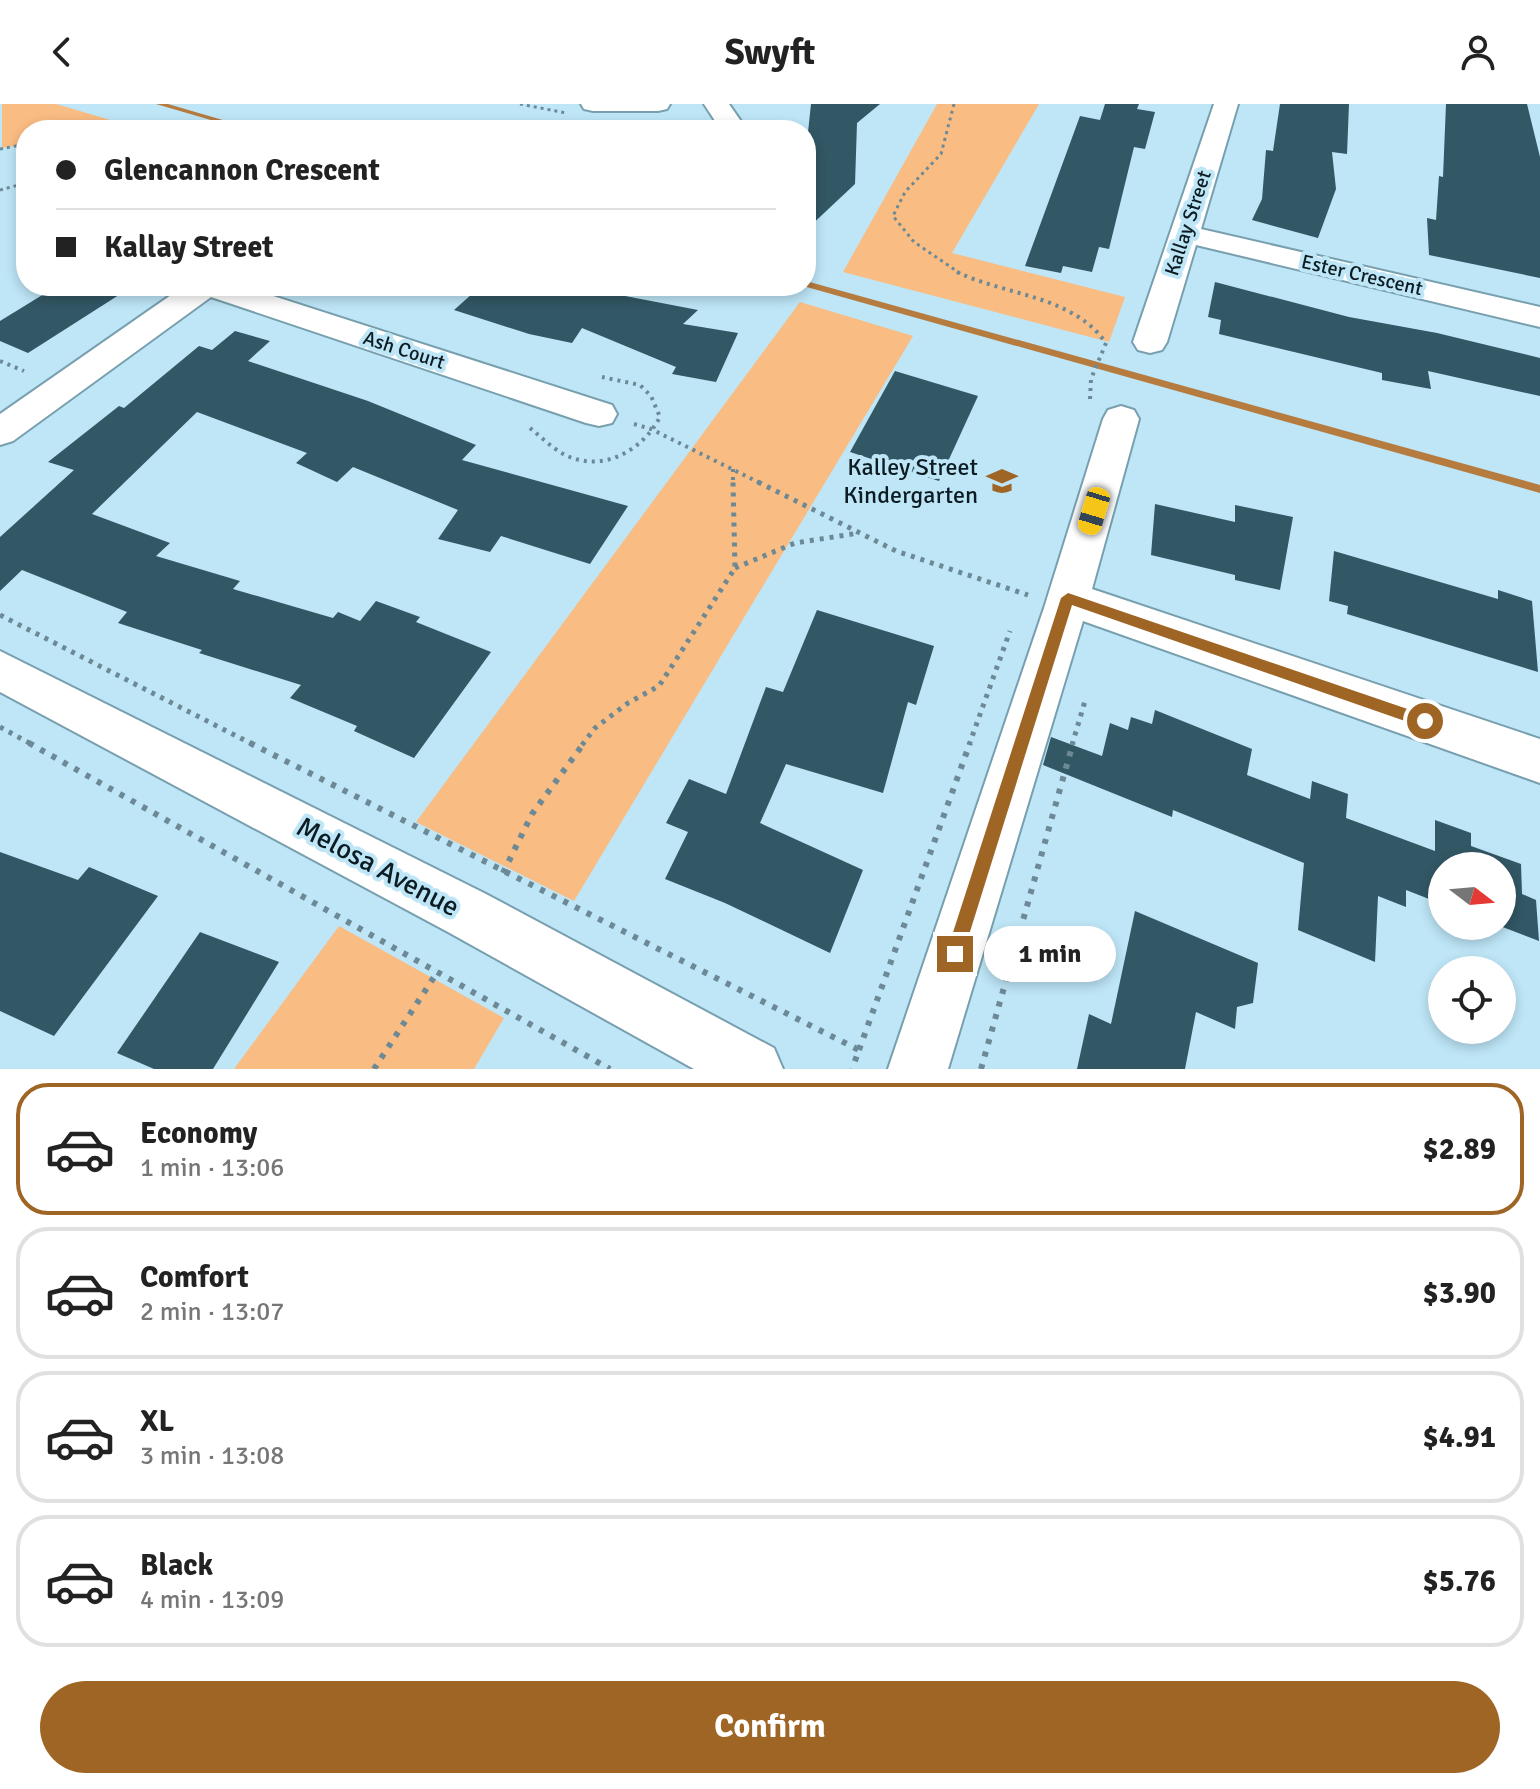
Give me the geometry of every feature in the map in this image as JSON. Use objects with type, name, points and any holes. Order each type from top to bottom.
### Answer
[{"type":"street","points":[[593,104],[658,104]]},
{"type":"street","name":"Kallay Street","points":[[1150,342],[1226,104]]},
{"type":"street","name":"Ester Crescent","points":[[1185,234],[1540,317]]},
{"type":"street","points":[[0,432],[194,296]]},
{"type":"street","name":"Ash Court","points":[[239,296],[599,414]]},
{"type":"street","points":[[0,395],[34,408]]},
{"type":"street","points":[[918,1069],[1046,595],[1105,412]]},
{"type":"street","points":[[1046,595],[1540,761]]},
{"type":"street","name":"Melosa Avenue","points":[[0,670],[467,913],[753,1069]]},
{"type":"path","points":[[954,104],[941,154],[905,192],[893,216],[901,231],[941,263],[971,279],[1083,316],[1095,325],[1106,343],[1091,379],[1105,412]]},
{"type":"path","points":[[0,361],[27,372]]},
{"type":"path","points":[[599,414],[651,429],[896,551],[1046,595]]},
{"type":"path","points":[[503,873],[532,814],[595,728],[628,703],[659,686],[735,568],[733,469]]},
{"type":"path","points":[[735,568],[795,543],[859,533]]},
{"type":"path","points":[[1018,609],[1046,595]]},
{"type":"path","points":[[0,615],[503,873],[859,1050]]},
{"type":"path","points":[[852,1069],[1013,623]]},
{"type":"path","points":[[981,1069],[1088,690]]},
{"type":"path","points":[[0,727],[610,1069]]},
{"type":"path","points":[[374,1069],[438,971]]},
{"type":"shaded area","points":[[2,104],[56,104],[110,120],[16,120],[16,146],[2,148]]},
{"type":"shaded area","points":[[937,104],[1039,104],[952,253],[1125,297],[1109,342],[843,272]]},
{"type":"shaded area","points":[[800,302],[913,336],[574,901],[416,822]]},
{"type":"shaded area","points":[[339,926],[504,1018],[474,1069],[234,1069]]},
{"type":"building","points":[[811,104],[880,104],[857,123],[855,184],[816,221],[816,120],[809,120]]},
{"type":"building","points":[[1105,104],[1139,104],[1137,109],[1155,112],[1145,149],[1134,147],[1109,249],[1099,247],[1092,272],[1063,266],[1061,273],[1025,266],[1080,116],[1100,120]]},
{"type":"building","points":[[1280,104],[1349,104],[1347,154],[1332,152],[1336,189],[1318,238],[1252,220],[1262,199],[1266,150],[1273,151]]},
{"type":"building","points":[[1446,104],[1527,104],[1540,157],[1540,278],[1429,255],[1427,218],[1436,220],[1439,176],[1443,177]]},
{"type":"building","points":[[1215,282],[1349,317],[1437,333],[1540,358],[1540,396],[1428,371],[1431,389],[1382,380],[1382,373],[1219,334],[1221,320],[1208,317]]},
{"type":"building","points":[[41,296],[117,296],[28,353],[0,341],[0,321]]},
{"type":"building","points":[[470,296],[625,296],[698,310],[683,324],[738,333],[716,382],[672,374],[676,367],[582,328],[572,343],[529,334],[454,310]]},
{"type":"building","points":[[235,331],[270,341],[248,361],[368,401],[476,445],[462,460],[628,506],[590,564],[501,536],[490,552],[438,539],[458,510],[353,467],[337,482],[296,463],[307,453],[197,412],[92,514],[170,543],[156,556],[240,581],[233,589],[333,618],[338,612],[360,621],[376,601],[420,617],[416,622],[491,652],[414,758],[354,731],[357,726],[290,698],[301,685],[199,653],[202,650],[118,623],[127,612],[22,570],[0,591],[0,537],[74,470],[48,462],[119,406],[124,408],[199,346],[212,350]]},
{"type":"building","points":[[895,371],[978,396],[939,481],[850,452]]},
{"type":"building","points":[[1155,504],[1235,522],[1235,505],[1293,517],[1280,590],[1235,580],[1235,575],[1151,555]]},
{"type":"building","points":[[1334,551],[1498,599],[1498,590],[1532,601],[1538,672],[1347,614],[1348,606],[1329,601]]},
{"type":"building","points":[[817,610],[934,646],[916,705],[908,702],[883,793],[786,764],[760,823],[863,870],[830,953],[725,903],[665,879],[688,832],[666,823],[689,779],[726,794],[766,687],[783,692]]},
{"type":"building","points":[[1155,710],[1252,749],[1247,775],[1310,799],[1312,781],[1348,794],[1346,818],[1435,851],[1435,820],[1471,833],[1471,846],[1488,852],[1428,852],[1428,899],[1406,890],[1406,907],[1378,896],[1375,962],[1298,930],[1304,863],[1173,810],[1172,817],[1043,765],[1051,737],[1102,756],[1110,723],[1128,730],[1131,717],[1152,724]]},
{"type":"building","points":[[0,852],[78,880],[89,867],[158,896],[54,1036],[0,1011]]},
{"type":"building","points":[[1516,862],[1521,864],[1522,894],[1536,900],[1539,941],[1516,932]]},
{"type":"building","points":[[1135,911],[1258,963],[1253,1003],[1237,1007],[1235,1029],[1196,1012],[1185,1069],[1077,1069],[1089,1014],[1111,1024]]},
{"type":"building","points":[[200,932],[279,962],[213,1069],[154,1069],[117,1053]]},
{"type":"waterway","points":[[160,104],[217,120]]},
{"type":"waterway","points":[[816,287],[1540,489]]},
{"type":"place","name":"Kalley Street Kindergarten","points":[[1002,481]]},
{"type":"route","points":[[955,954],[1068,598],[1425,721]]}]
